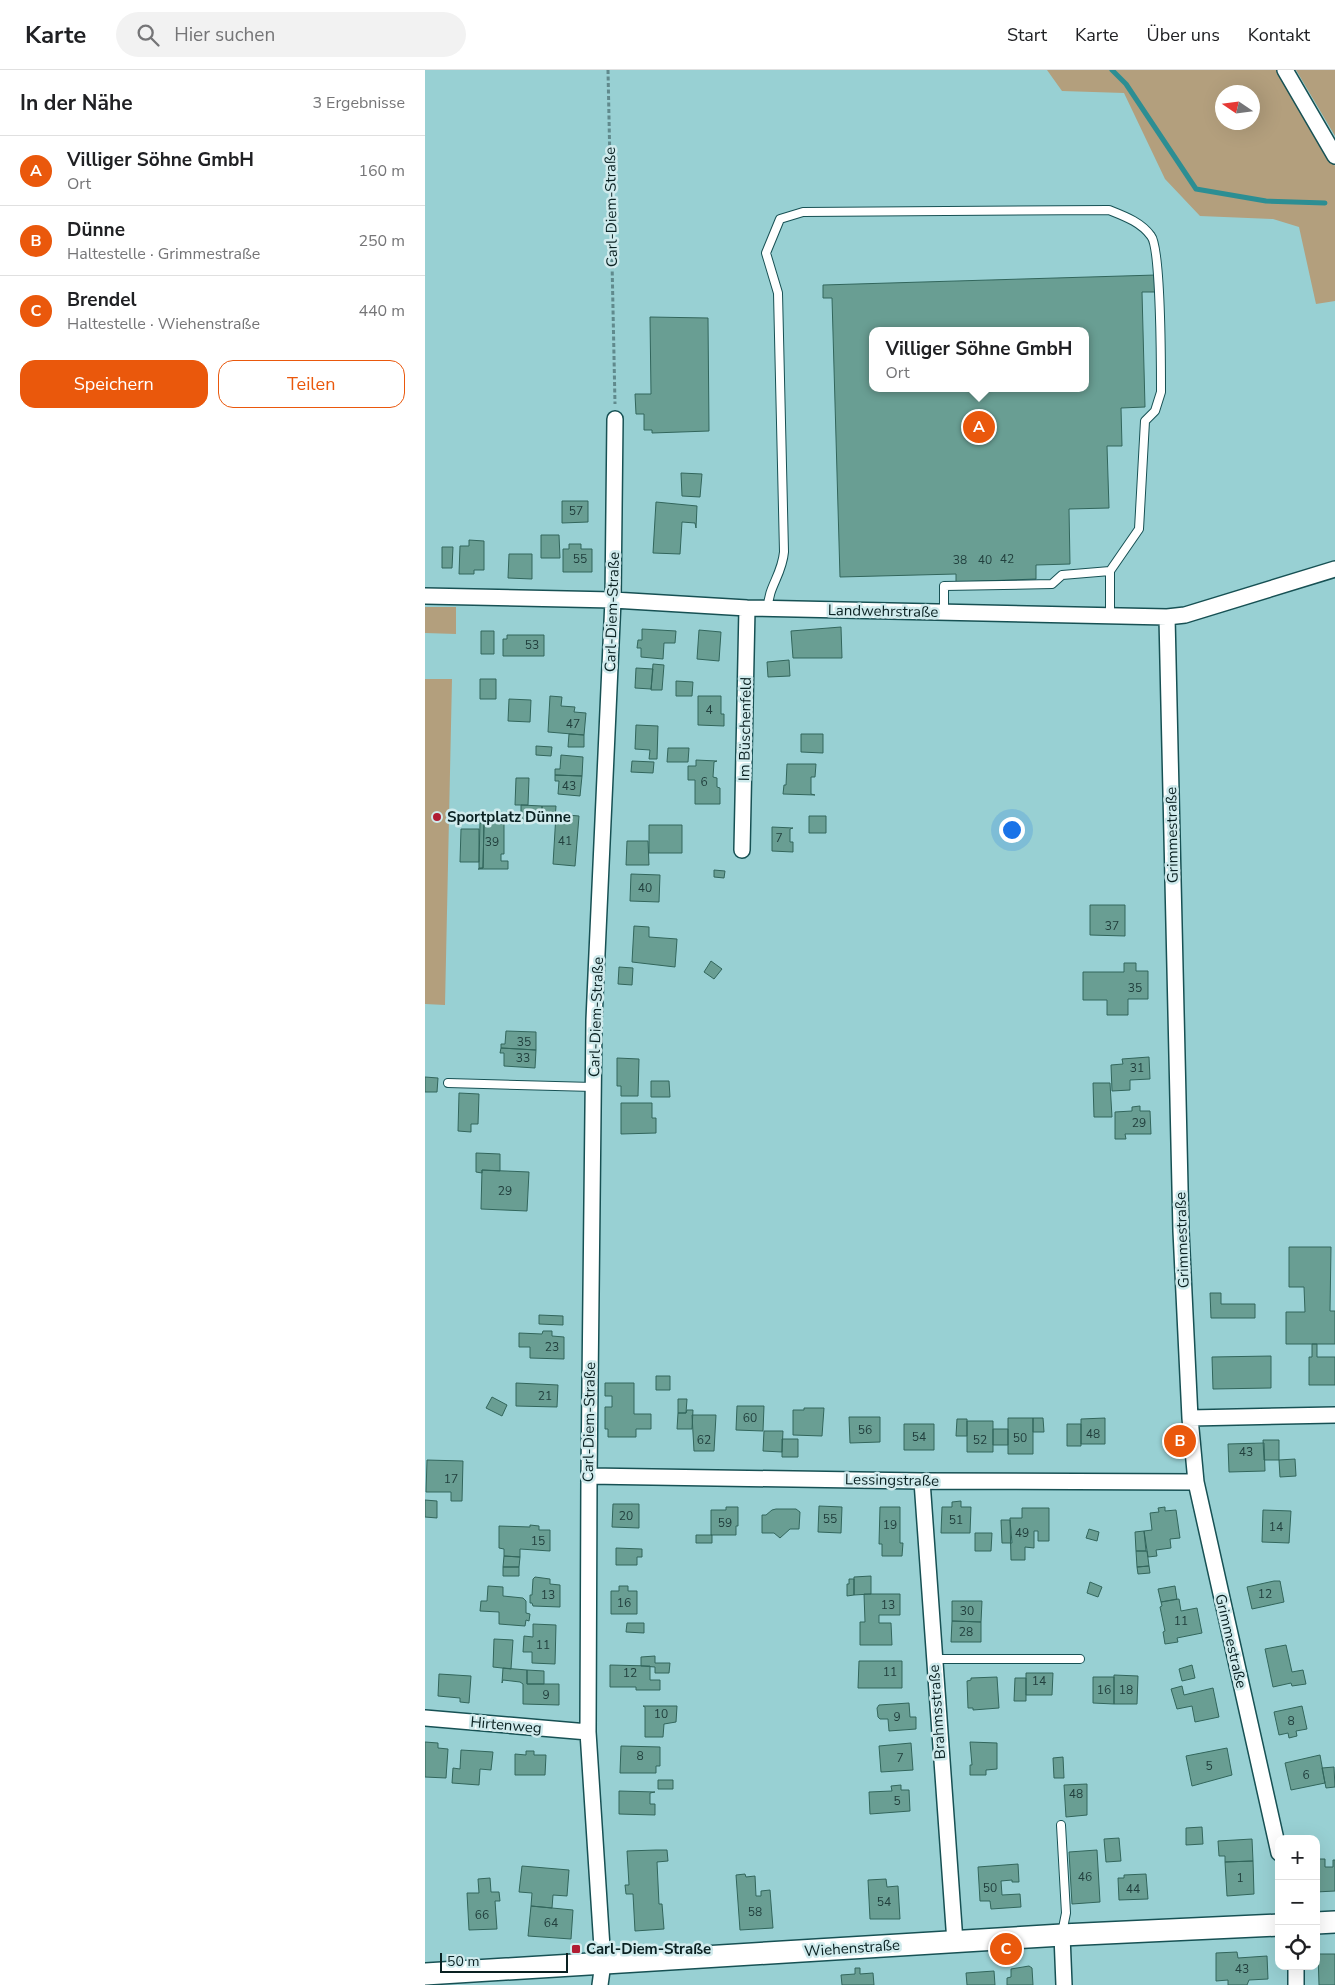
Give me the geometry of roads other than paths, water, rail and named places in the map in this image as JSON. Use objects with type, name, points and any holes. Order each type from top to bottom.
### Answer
[{"type":"street","points":[[1285,70],[1335,156]]},
{"type":"street","name":"Carl-Diem-Straße","points":[[600,1985],[603,1964],[588,1732],[589,1476],[593,1087],[613,600],[615,419]]},
{"type":"street","name":"Landwehrstraße","points":[[425,596],[613,600],[747,608],[1167,617],[1185,615],[1335,569]]},
{"type":"street","name":"Im Büschenfeld","points":[[742,850],[747,608]]},
{"type":"street","name":"Grimmestraße","points":[[1167,617],[1181,1231],[1190,1418],[1196,1482],[1275,1835]]},
{"type":"street","points":[[1190,1418],[1335,1415]]},
{"type":"street","name":"Lessingstraße","points":[[589,1476],[922,1481],[1196,1482]]},
{"type":"street","name":"Brahmsstraße","points":[[922,1481],[933,1659],[955,1942]]},
{"type":"street","name":"Hirtenweg","points":[[425,1718],[588,1732]]},
{"type":"street","points":[[1320,1923],[1335,1922]]},
{"type":"street","name":"Wiehenstraße","points":[[425,1974],[1061,1935],[1275,1924]]},
{"type":"street","points":[[1061,1935],[1064,1985]]},
{"type":"street","points":[[1296,1970],[1296,1985]]},
{"type":"lane","points":[[768,608],[768,597],[783,566],[784,552],[777,293],[766,253],[780,219],[803,212],[1109,210],[1134,221],[1152,236],[1157,266],[1161,392],[1155,411],[1145,421],[1139,529],[1111,571],[1110,616]]},
{"type":"lane","points":[[944,612],[944,586],[1052,584],[1062,575],[1111,571]]},
{"type":"lane","points":[[448,1083],[593,1087]]},
{"type":"lane","points":[[933,1659],[1080,1659]]},
{"type":"lane","points":[[1061,1825],[1066,1913],[1061,1935]]},
{"type":"waterway","points":[[1112,70],[1126,84],[1196,189],[1266,201],[1325,203]]},
{"type":"place","name":"Villiger Söhne GmbH","points":[[979,427]]},
{"type":"place","name":"Sportplatz Dünne","points":[[437,817]]},
{"type":"place","name":"Dünne","points":[[1180,1441]]},
{"type":"place","name":"Carl-Diem-Straße","points":[[576,1949]]},
{"type":"place","name":"Brendel","points":[[1006,1949]]}]
